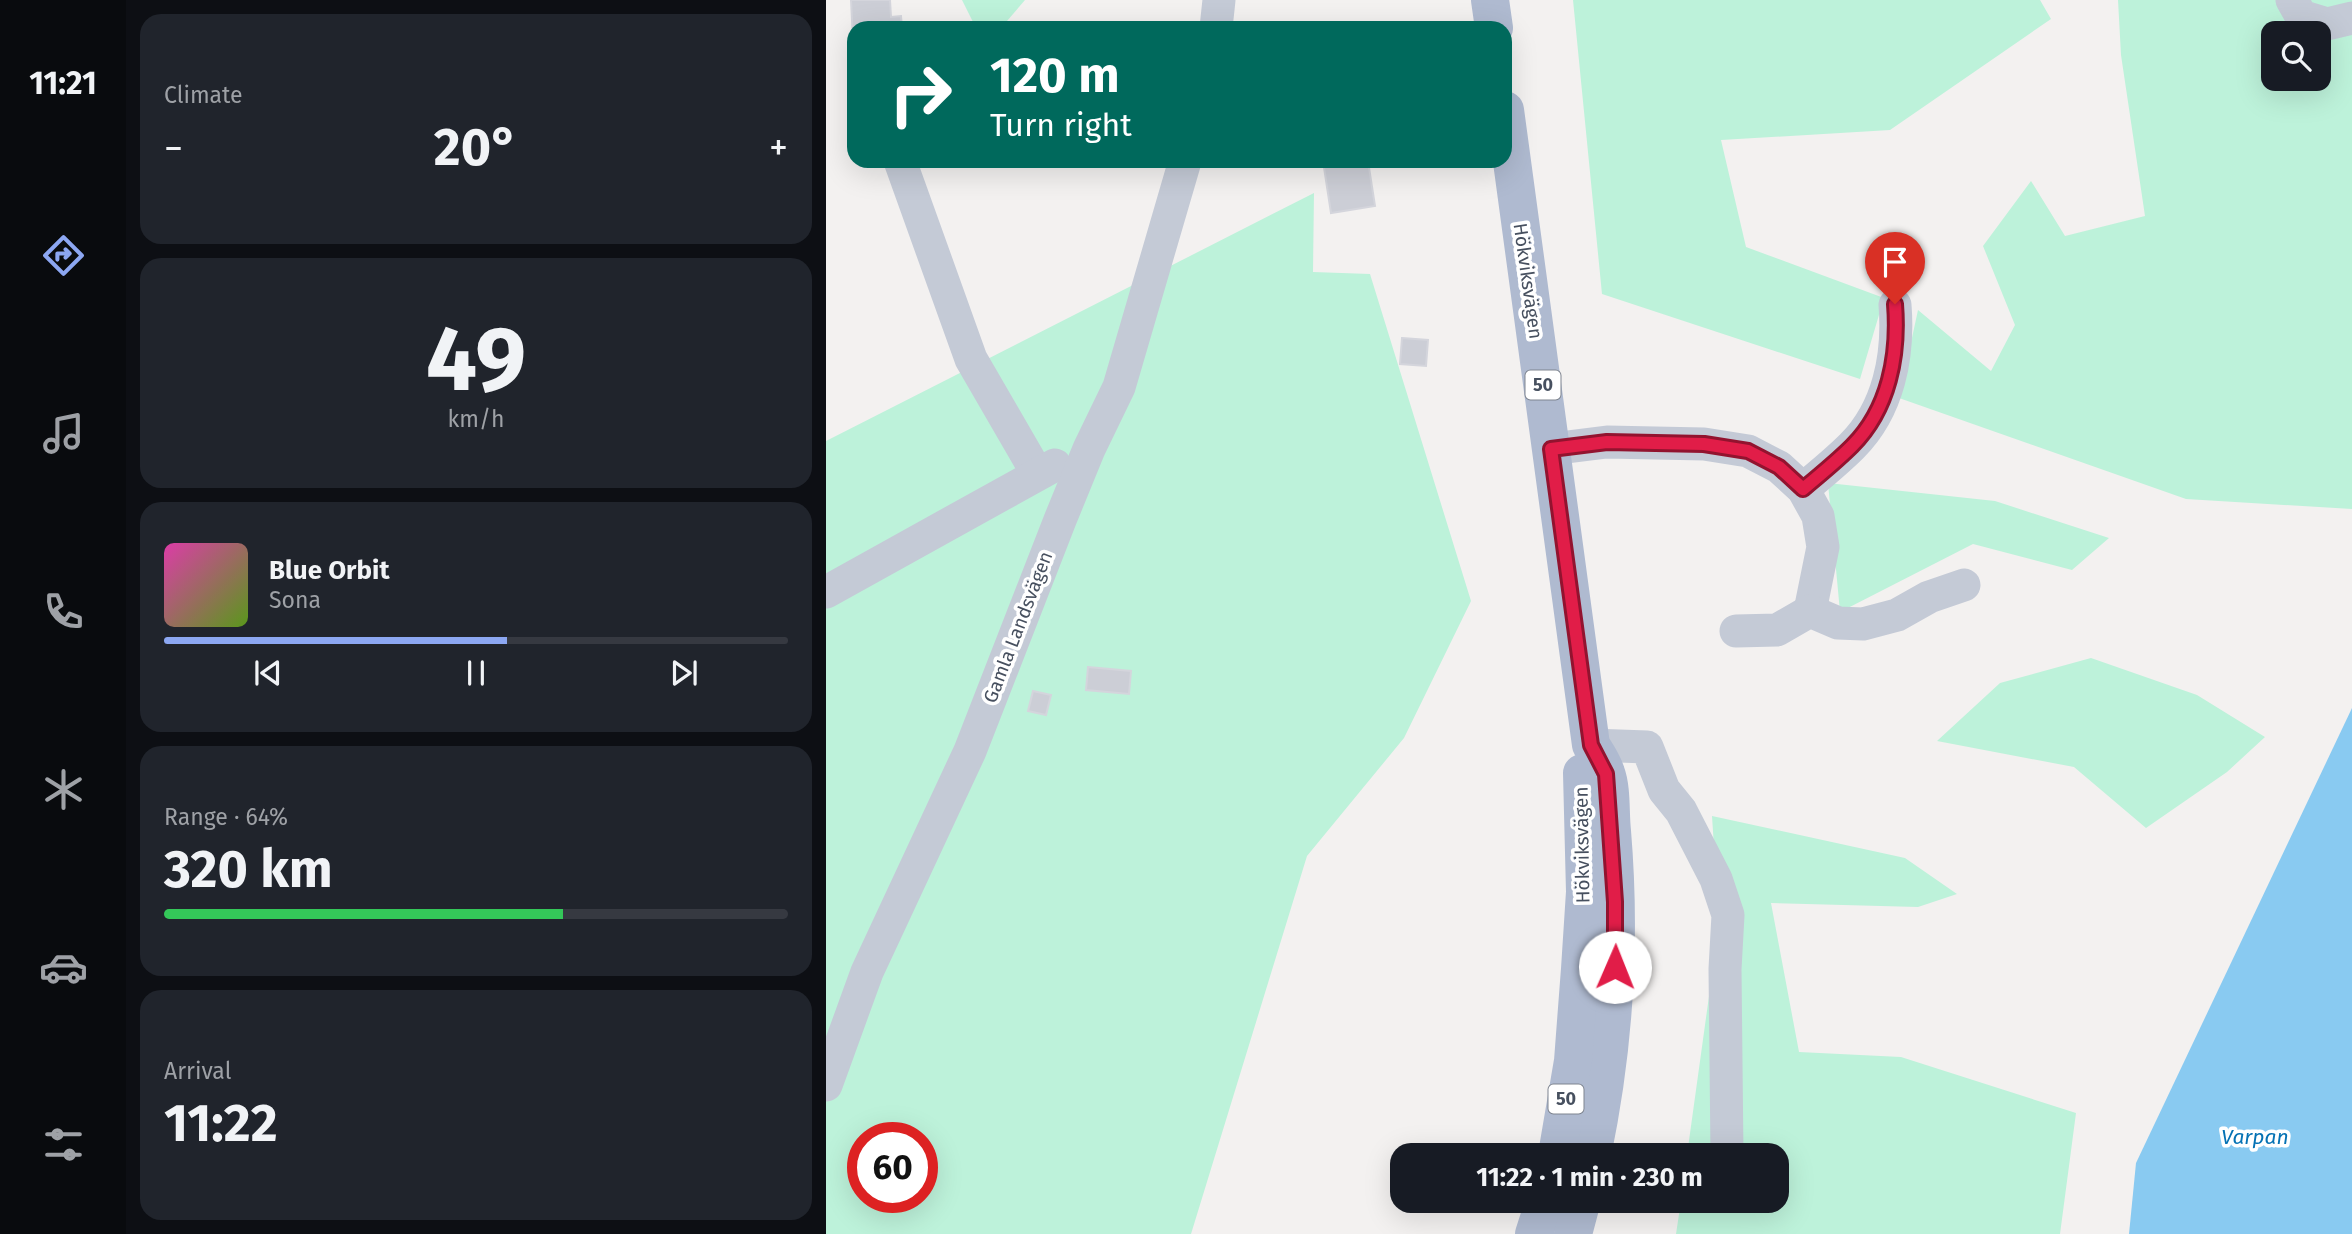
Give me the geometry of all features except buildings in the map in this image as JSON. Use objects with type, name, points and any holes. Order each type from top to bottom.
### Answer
[{"type":"main road","points":[[1490,0],[1493,21]]},
{"type":"main road","name":"Hökviksvägen","points":[[1512,162],[1591,745],[1606,774],[1615,902],[1614,971],[1606,1080],[1594,1143]]},
{"type":"main road","name":"Hökviksvägen","points":[[1559,1143],[1573,1061],[1585,892],[1581,777],[1591,745]]},
{"type":"main road","points":[[1534,1234],[1541,1213]]},
{"type":"main road","points":[[1573,1234],[1579,1213]]},
{"type":"street","points":[[1217,21],[1219,0]]},
{"type":"street","points":[[2292,0],[2301,16],[2327,24],[2352,18]]},
{"type":"street","points":[[903,168],[971,359],[1037,473]]},
{"type":"street","name":"Gamla Landsvägen","points":[[826,1085],[867,972],[970,751],[1089,449],[1119,387],[1183,168]]},
{"type":"street","points":[[1803,489],[1853,445],[1871,423],[1884,397],[1892,372],[1895,304]]},
{"type":"street","points":[[1551,449],[1607,442],[1704,444],[1748,451],[1779,467],[1803,489],[1818,516],[1823,547],[1810,611],[1777,630],[1736,631]]},
{"type":"street","points":[[826,592],[1037,473],[1089,449]]},
{"type":"street","points":[[1810,611],[1838,623],[1863,624],[1897,615],[1929,597],[1964,585]]},
{"type":"street","points":[[1591,745],[1647,747],[1664,790],[1681,811],[1696,838],[1720,891],[1728,915],[1725,970],[1727,1143]]},
{"type":"green space","points":[[962,0],[1025,0],[1007,21],[972,21]]},
{"type":"green space","points":[[1573,0],[2040,0],[2051,19],[1890,130],[1721,140],[1746,247],[1884,298],[1860,379],[1602,294]]},
{"type":"green space","points":[[2118,0],[2352,0],[2352,509],[2186,499],[1899,398],[1918,310],[1991,371],[2015,325],[1983,246],[2031,181],[2065,236],[2145,216],[2121,55]]},
{"type":"green space","points":[[1314,193],[1313,272],[1370,274],[1471,601],[1404,738],[1307,856],[1191,1234],[826,1234],[826,441]]},
{"type":"green space","points":[[1828,483],[1995,501],[2109,538],[2072,570],[1973,544],[1840,612]]},
{"type":"green space","points":[[2091,658],[2197,695],[2265,737],[2227,772],[2146,828],[2074,767],[1937,741],[2000,683]]},
{"type":"green space","points":[[1712,816],[1905,858],[1957,894],[1918,907],[1771,903],[1799,1052],[1901,1057],[2076,1113],[2060,1234],[1676,1234],[1679,1213],[1789,1213],[1789,1143],[1689,1143],[1719,924]]},
{"type":"water","name":"Varpan","points":[[2352,708],[2352,1234],[2129,1234],[2136,1163]]},
{"type":"route","points":[[1615,967],[1613,847],[1606,774],[1591,745],[1551,449],[1607,442],[1704,444],[1748,451],[1779,467],[1803,489],[1853,445],[1871,423],[1884,397],[1892,372],[1895,304]]}]
